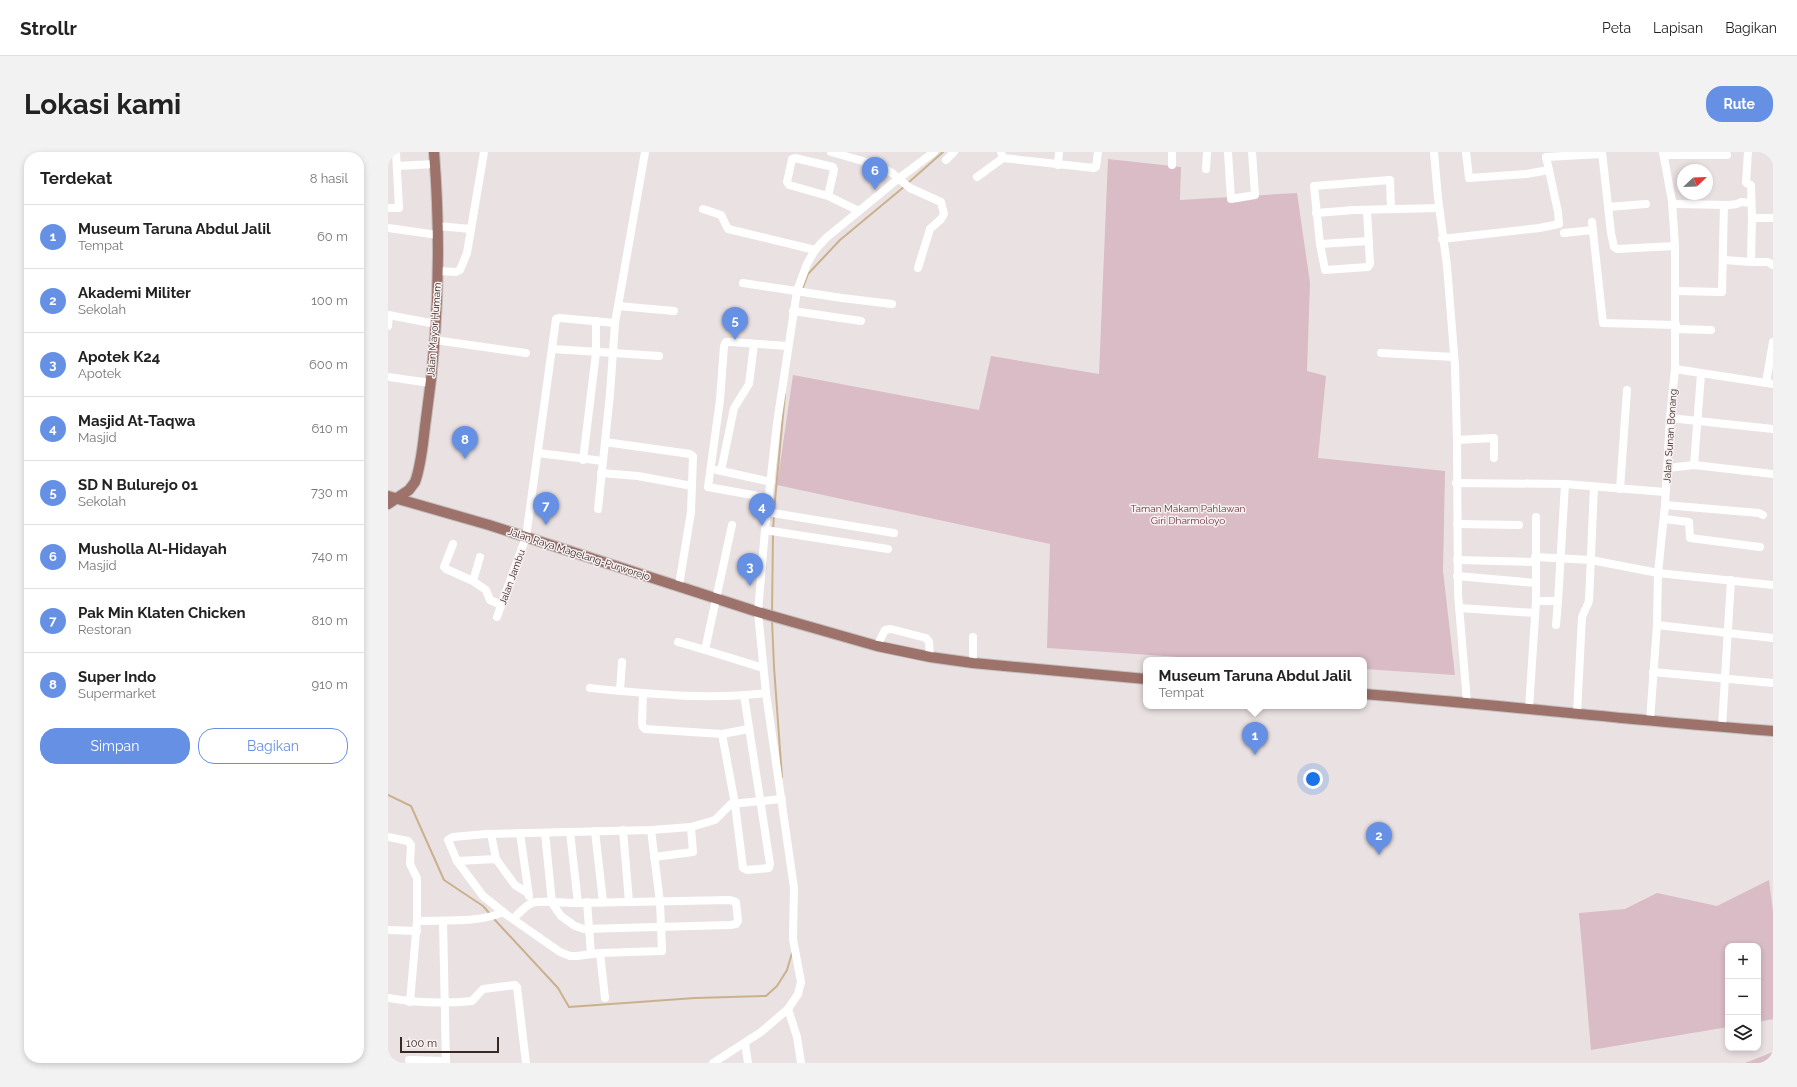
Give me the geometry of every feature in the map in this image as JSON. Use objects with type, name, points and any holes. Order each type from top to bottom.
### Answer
[{"type":"main road","name":"Jalan Mayor Humam","points":[[391,499],[412,487],[418,476],[430,383],[435,340],[439,271],[434,152]]},
{"type":"main road","name":"Jalan Raya Magelang-Purworejo","points":[[391,499],[526,538],[764,613],[877,646],[930,657],[973,663],[1143,679]]},
{"type":"main road","points":[[1367,694],[1467,702],[1650,721],[1773,731]]},
{"type":"street","points":[[388,208],[399,208],[396,152]]},
{"type":"street","points":[[439,271],[456,272],[460,270],[467,253],[484,152]]},
{"type":"street","points":[[598,509],[615,323],[644,152]]},
{"type":"street","points":[[831,152],[880,166],[902,182],[930,197],[936,198],[941,202],[944,210],[943,217],[930,229],[918,268]]},
{"type":"street","points":[[713,1063],[761,1032],[788,1009],[798,994],[801,982],[794,948],[794,888],[763,668],[764,613],[771,530],[769,498],[777,423],[788,346],[798,312],[807,264],[815,250],[826,238],[860,211],[902,182],[934,152]]},
{"type":"street","points":[[946,160],[954,152]]},
{"type":"street","points":[[1058,164],[1059,152]]},
{"type":"street","points":[[977,177],[1002,155],[1094,168],[1096,167],[1098,152]]},
{"type":"street","points":[[1172,152],[1172,165]]},
{"type":"street","points":[[1206,169],[1207,152]]},
{"type":"street","points":[[1228,152],[1231,199],[1255,195],[1252,152]]},
{"type":"street","points":[[1434,152],[1442,239],[1447,266],[1454,357],[1458,440],[1456,483],[1457,576],[1467,702]]},
{"type":"street","points":[[1466,152],[1469,178],[1526,174],[1549,170]]},
{"type":"street","points":[[1748,152],[1746,183],[1750,185],[1752,218],[1751,262]]},
{"type":"street","points":[[1442,239],[1539,228],[1559,224],[1558,212],[1546,154],[1602,153],[1610,233],[1616,249],[1675,246]]},
{"type":"street","points":[[1664,154],[1727,155]]},
{"type":"street","name":"Jalan Sunan Bonang","points":[[1650,721],[1657,625],[1658,573],[1664,519],[1670,418],[1675,369],[1675,246],[1672,204],[1664,154]]},
{"type":"street","points":[[828,196],[834,170],[833,167],[795,158],[792,159],[787,182],[789,185],[828,196],[860,211]]},
{"type":"street","points":[[397,166],[435,164]]},
{"type":"street","points":[[1367,210],[1370,264],[1365,269],[1325,270],[1313,188],[1316,185],[1390,180],[1391,209]]},
{"type":"street","points":[[1672,204],[1724,205],[1737,204],[1741,202],[1751,203]]},
{"type":"street","points":[[1608,207],[1646,204]]},
{"type":"street","points":[[1676,291],[1722,292],[1724,260],[1724,205]]},
{"type":"street","points":[[1316,213],[1439,208]]},
{"type":"street","points":[[703,209],[721,215],[728,229],[815,250]]},
{"type":"street","points":[[1752,218],[1773,218]]},
{"type":"street","points":[[1564,233],[1593,226],[1603,323],[1711,330]]},
{"type":"street","points":[[388,228],[438,230],[471,229]]},
{"type":"street","points":[[1320,244],[1369,241]]},
{"type":"street","points":[[1724,260],[1768,262],[1773,265]]},
{"type":"street","points":[[743,283],[892,304]]},
{"type":"street","points":[[618,306],[674,311]]},
{"type":"street","points":[[798,312],[861,321]]},
{"type":"street","points":[[388,326],[388,315],[436,324]]},
{"type":"street","name":"Jalan Jambu","points":[[497,617],[526,538],[557,318],[596,321]]},
{"type":"street","points":[[583,460],[596,352],[596,321],[615,323]]},
{"type":"street","points":[[435,340],[526,353]]},
{"type":"street","points":[[769,498],[708,487],[720,400],[725,343],[730,342],[788,346]]},
{"type":"street","points":[[1675,369],[1770,383],[1773,342]]},
{"type":"street","points":[[721,471],[734,408],[749,384],[754,344]]},
{"type":"street","points":[[553,349],[659,356]]},
{"type":"street","points":[[1380,353],[1454,357]]},
{"type":"street","points":[[1694,465],[1699,420],[1701,374]]},
{"type":"street","points":[[388,377],[430,383]]},
{"type":"street","points":[[1620,489],[1627,390]]},
{"type":"street","points":[[1670,418],[1773,429]]},
{"type":"street","points":[[1458,440],[1494,438],[1494,458]]},
{"type":"street","points":[[605,442],[690,454],[693,458],[690,512],[679,585]]},
{"type":"street","points":[[538,454],[603,461]]},
{"type":"street","points":[[1668,468],[1694,465],[1773,474]]},
{"type":"street","points":[[710,468],[771,482]]},
{"type":"street","points":[[601,473],[638,476],[692,486]]},
{"type":"street","points":[[1456,483],[1565,484],[1665,492]]},
{"type":"street","points":[[1556,625],[1565,484]]},
{"type":"street","points":[[1577,714],[1582,617],[1586,608],[1591,560],[1594,487]]},
{"type":"street","points":[[1665,505],[1758,513],[1763,515]]},
{"type":"street","points":[[771,512],[894,533]]},
{"type":"street","points":[[1529,709],[1536,613],[1536,517]]},
{"type":"street","points":[[1664,519],[1689,522],[1690,538],[1760,547]]},
{"type":"street","points":[[1456,524],[1519,526]]},
{"type":"street","points":[[705,650],[718,598],[732,525]]},
{"type":"street","points":[[771,530],[888,548]]},
{"type":"street","points":[[453,544],[444,567],[486,590],[490,600],[501,606]]},
{"type":"street","points":[[472,582],[480,557]]},
{"type":"street","points":[[1457,560],[1591,560],[1658,573],[1773,584]]},
{"type":"street","points":[[1457,576],[1536,583]]},
{"type":"street","points":[[1722,727],[1731,580]]},
{"type":"street","points":[[1536,601],[1558,601]]},
{"type":"street","points":[[1459,608],[1536,613]]},
{"type":"street","points":[[1657,625],[1773,638]]},
{"type":"street","points":[[877,646],[885,630],[891,629],[926,638],[930,645],[930,657]]},
{"type":"street","points":[[973,637],[973,663]]},
{"type":"street","points":[[678,642],[763,668]]},
{"type":"street","points":[[620,691],[622,662]]},
{"type":"street","points":[[1653,672],[1773,683]]},
{"type":"street","points":[[590,688],[694,697],[744,695],[766,692]]},
{"type":"street","points":[[643,693],[643,728],[650,730],[722,734],[749,729]]},
{"type":"street","points":[[722,734],[735,804],[743,868],[747,870],[769,868],[770,864],[761,801],[744,695]]},
{"type":"street","points":[[496,915],[457,861],[448,844],[449,839],[453,837],[491,834],[651,830],[691,827],[715,820],[729,805],[782,799]]},
{"type":"street","points":[[654,857],[694,852],[691,827]]},
{"type":"street","points":[[623,830],[629,902]]},
{"type":"street","points":[[418,921],[443,921],[496,915],[513,919],[566,955],[577,956],[600,953],[662,951],[660,902],[651,830]]},
{"type":"street","points":[[595,831],[603,902]]},
{"type":"street","points":[[570,832],[578,903]]},
{"type":"street","points":[[520,833],[528,893],[532,903]]},
{"type":"street","points":[[513,919],[532,903],[552,903],[578,903],[587,902],[660,902],[734,900],[737,904],[737,923],[734,925],[589,929],[575,926],[561,916],[552,903],[545,833]]},
{"type":"street","points":[[491,834],[496,859],[515,885],[528,893]]},
{"type":"street","points":[[388,837],[404,839],[411,845],[410,864],[416,878],[418,921],[410,1002]]},
{"type":"street","points":[[457,861],[496,859]]},
{"type":"street","points":[[587,902],[591,954]]},
{"type":"street","points":[[409,1060],[446,1062],[443,921]]},
{"type":"street","points":[[388,930],[417,932]]},
{"type":"street","points":[[600,953],[605,998]]},
{"type":"street","points":[[388,998],[410,1002],[444,1004],[472,1001],[483,989],[515,985],[517,987],[526,1063]]},
{"type":"street","points":[[788,1009],[797,1038],[801,1063]]},
{"type":"street","points":[[745,1043],[748,1063]]},
{"type":"green space","name":"Taman Makam Pahlawan Giri Dharmoloyo","points":[[1108,159],[1181,167],[1180,200],[1297,193],[1310,283],[1307,371],[1326,376],[1318,458],[1445,471],[1443,571],[1455,675],[1367,669],[1367,657],[1180,657],[1047,648],[1050,544],[777,485],[793,375],[979,410],[991,356],[1099,374]]},
{"type":"green space","points":[[1769,880],[1773,912],[1773,1019],[1761,1021],[1761,943],[1725,943],[1725,1028],[1591,1050],[1579,913],[1625,909],[1657,893],[1717,906]]},
{"type":"green space","points":[[1773,1052],[1773,1063],[1745,1063]]},
{"type":"waterway","points":[[908,183],[943,152]]},
{"type":"waterway","points":[[802,290],[808,274],[840,240],[905,186]]},
{"type":"waterway","points":[[774,511],[785,394]]},
{"type":"waterway","points":[[773,529],[774,516]]},
{"type":"waterway","points":[[772,613],[773,534]]},
{"type":"waterway","points":[[772,620],[782,777]]},
{"type":"waterway","points":[[388,795],[411,806],[444,880],[483,906],[490,914]]},
{"type":"waterway","points":[[494,919],[558,988],[569,1007],[695,998],[766,996],[777,986],[787,970],[792,953]]},
{"type":"place","name":"Musholla Al-Hidayah","points":[[875,190]]},
{"type":"place","name":"SD N Bulurejo 01","points":[[735,340]]},
{"type":"place","name":"Super Indo","points":[[465,459]]},
{"type":"place","name":"Pak Min Klaten Chicken","points":[[546,525]]},
{"type":"place","name":"Masjid At-Taqwa","points":[[762,526]]},
{"type":"place","name":"Apotek K24","points":[[750,586]]},
{"type":"place","name":"Museum Taruna Abdul Jalil","points":[[1255,755]]},
{"type":"place","name":"Akademi Militer","points":[[1379,855]]}]
